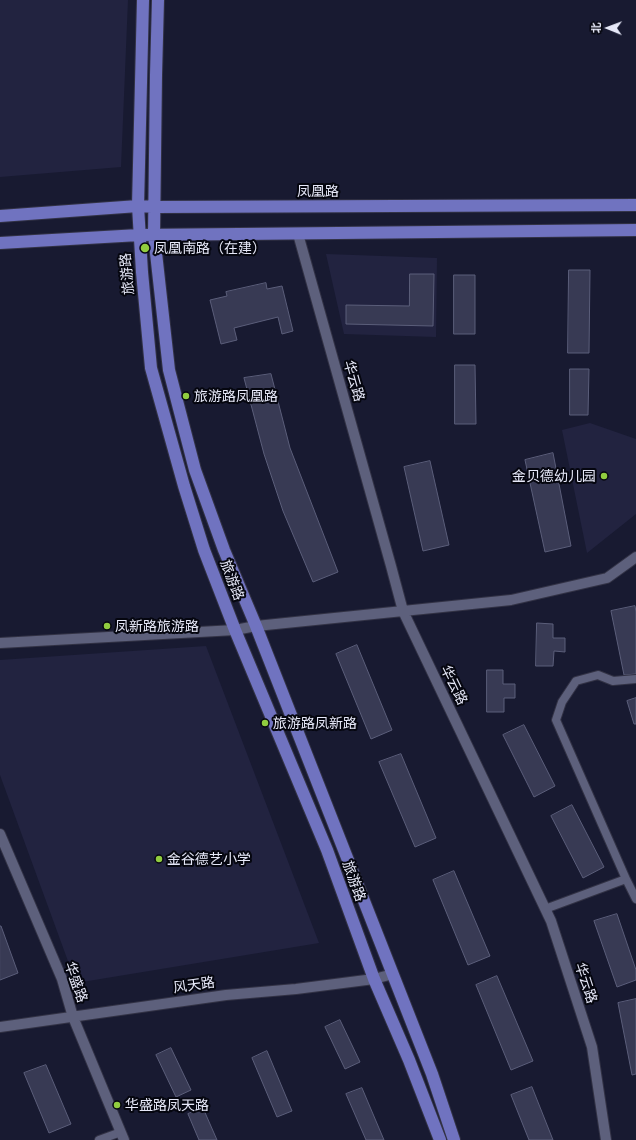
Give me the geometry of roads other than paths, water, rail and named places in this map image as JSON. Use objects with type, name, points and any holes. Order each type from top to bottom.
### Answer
[{"type":"main road","name":"旅游路","points":[[143,0],[138,206],[151,368],[204,550],[235,630],[327,850],[374,979],[409,1060],[440,1140]]},
{"type":"main road","name":"旅游路","points":[[158,0],[156,75],[156,207],[154,235],[169,370],[195,470],[224,550],[256,626],[432,1074],[454,1140]]},
{"type":"main road","name":"凤凰路","points":[[0,216],[138,206],[636,205]]},
{"type":"main road","points":[[0,243],[140,235],[636,230]]},
{"type":"street","name":"华云路","points":[[298,234],[403,611],[551,921],[592,1047],[606,1140]]},
{"type":"street","points":[[0,643],[235,630],[256,626],[511,600],[607,578],[636,557]]},
{"type":"street","points":[[636,679],[612,681],[598,675],[576,681],[562,702],[556,720],[636,899]]},
{"type":"street","name":"华盛路","points":[[0,834],[62,979],[73,1017],[123,1136]]},
{"type":"street","points":[[546,909],[626,879]]},
{"type":"street","name":"风天路","points":[[0,1027],[226,995],[296,989],[374,979],[393,974]]},
{"type":"street","points":[[99,1140],[123,1136]]},
{"type":"place","name":"凤凰南路（在建）","points":[[145,248]]},
{"type":"place","name":"旅游路凤凰路","points":[[186,396]]},
{"type":"place","name":"金贝德幼儿园","points":[[604,476]]},
{"type":"place","name":"凤新路旅游路","points":[[107,626]]},
{"type":"place","name":"旅游路凤新路","points":[[265,723]]},
{"type":"place","name":"金谷德艺小学","points":[[159,859]]},
{"type":"place","name":"华盛路凤天路","points":[[117,1105]]}]
